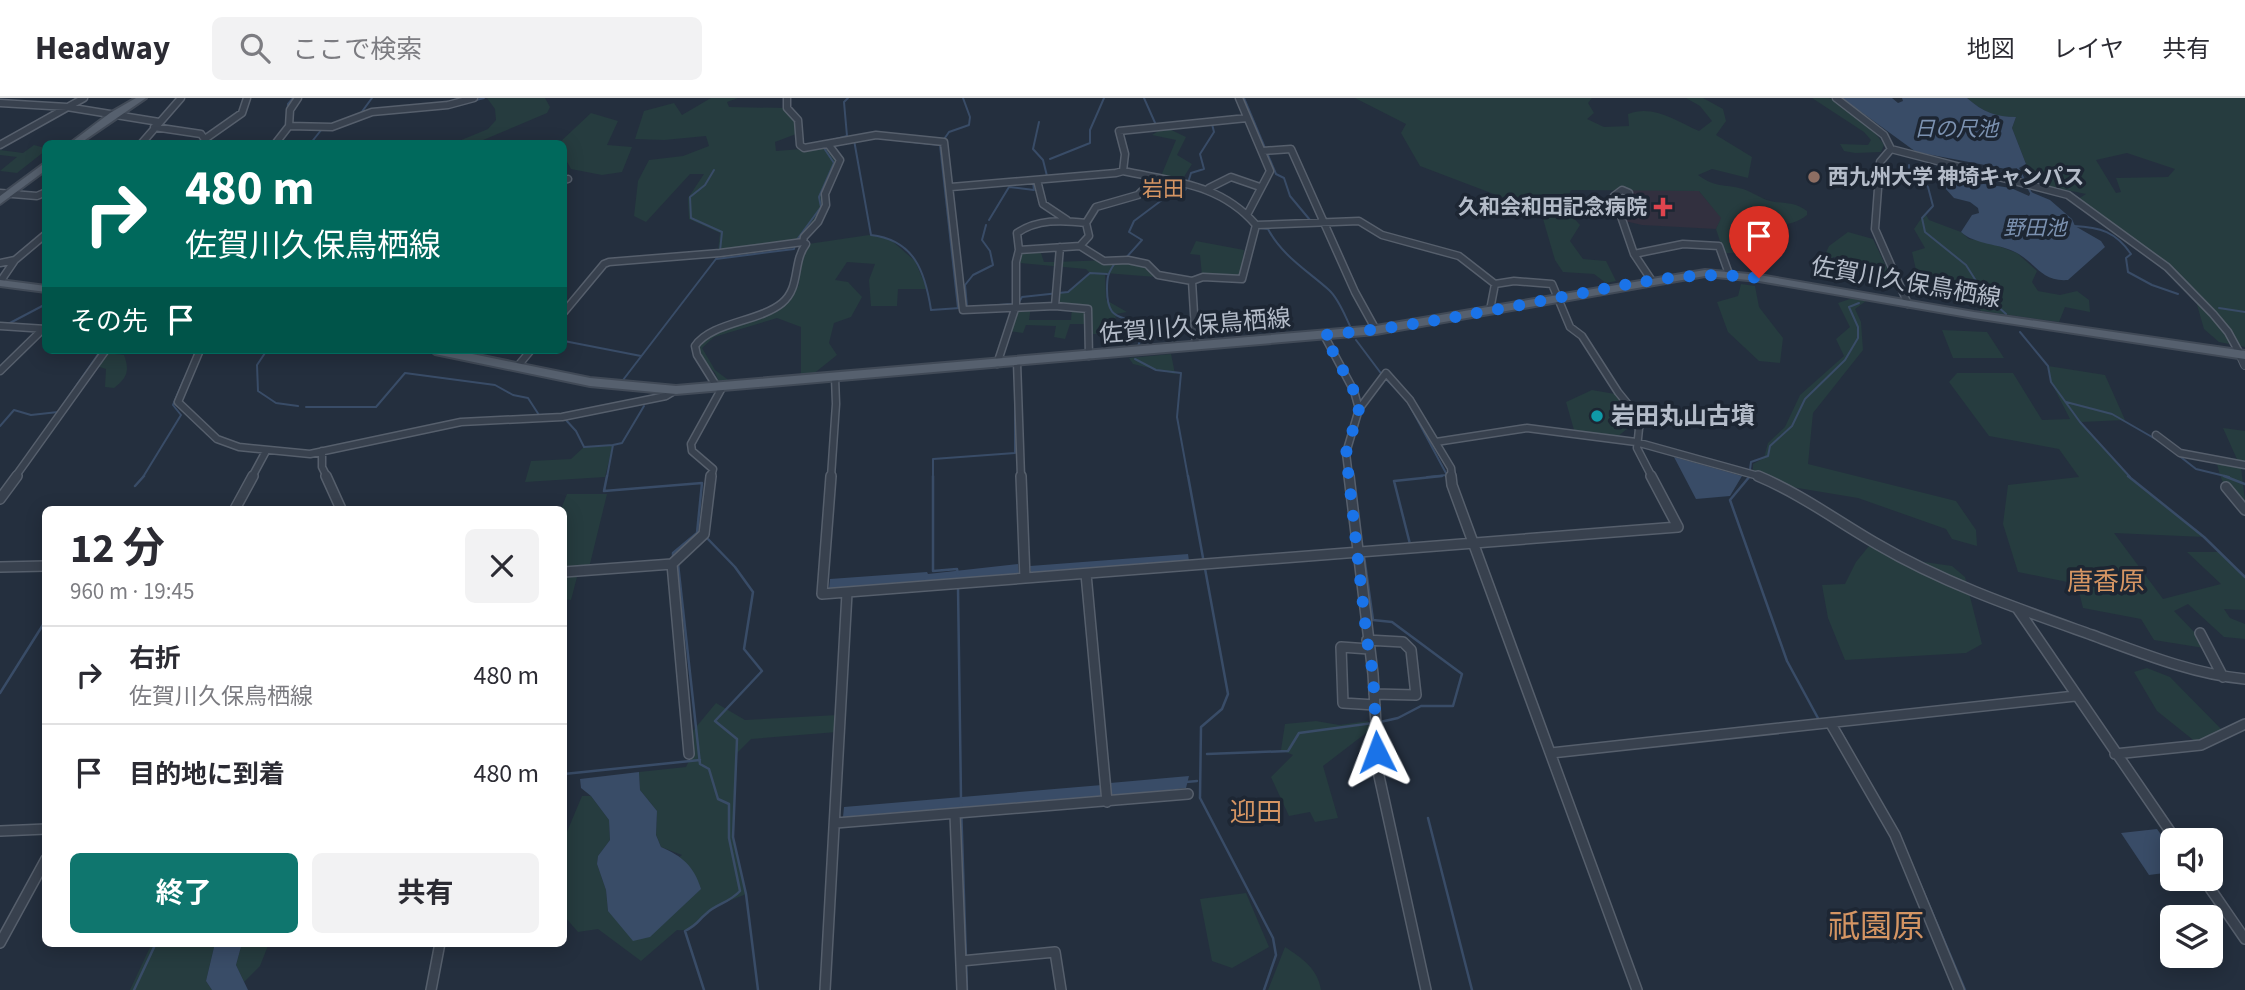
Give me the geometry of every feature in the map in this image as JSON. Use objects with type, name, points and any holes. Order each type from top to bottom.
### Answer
[{"type":"main road","points":[[79,140],[142,98]]},
{"type":"main road","points":[[0,201],[4,194],[42,168]]},
{"type":"main road","name":"佐賀川久保鳥栖線","points":[[454,354],[590,382],[676,390],[1376,330],[1694,274],[1729,274],[2243,358]]},
{"type":"main road","points":[[0,282],[42,288]]},
{"type":"street","points":[[0,145],[84,98]]},
{"type":"street","points":[[145,140],[181,98]]},
{"type":"street","points":[[207,140],[242,113],[247,98]]},
{"type":"street","points":[[278,140],[289,126],[290,110],[298,98]]},
{"type":"street","points":[[289,126],[332,127],[372,112],[448,105],[474,98]]},
{"type":"street","points":[[788,98],[787,108],[798,120],[800,145],[804,148],[876,135],[942,142],[951,187],[963,308],[1055,306],[1088,309],[1089,356]]},
{"type":"street","points":[[1239,98],[1266,151],[1270,171],[1248,213]]},
{"type":"street","points":[[1836,98],[1884,135],[1891,149],[2068,195],[2167,267],[2213,314],[2228,332],[2243,358]]},
{"type":"street","points":[[0,103],[67,107],[113,115],[157,126],[193,131],[201,134],[205,140]]},
{"type":"street","points":[[1123,171],[1125,154],[1119,131],[1247,118]]},
{"type":"street","points":[[567,572],[674,561],[704,534],[709,482],[713,469],[692,451],[691,444],[720,387],[714,375],[695,356],[694,348],[698,340],[760,317],[775,308],[795,288],[798,281],[795,261],[798,252],[806,244],[803,242],[804,236],[818,222],[826,205],[825,194],[840,160],[828,145]]},
{"type":"street","points":[[1266,151],[1291,149],[1355,292],[1376,330]]},
{"type":"street","points":[[1891,149],[1880,162],[1874,229],[1908,304]]},
{"type":"street","points":[[951,187],[1123,171],[1209,188],[1248,213],[1259,225]]},
{"type":"street","points":[[1209,188],[1231,177],[1261,187]]},
{"type":"street","points":[[1080,246],[1089,236],[1086,222],[1096,207],[1126,201],[1138,195],[1154,179]]},
{"type":"street","points":[[1037,180],[1038,198],[1049,211],[1067,220]]},
{"type":"street","points":[[1629,193],[1622,190],[1614,196],[1634,254],[1652,281]]},
{"type":"street","points":[[4,194],[37,196],[42,194]]},
{"type":"street","points":[[997,364],[1013,306],[1019,250],[1017,233],[1026,225],[1067,220],[1086,222]]},
{"type":"street","points":[[835,377],[836,404],[822,594],[1678,527],[1636,442],[1640,419],[1618,392],[1582,336],[1570,327],[1552,284],[1525,281],[1495,284],[1459,256],[1382,235],[1359,221],[1259,225]]},
{"type":"street","points":[[1019,250],[1080,246],[1104,261],[1125,259],[1147,264],[1158,275],[1192,281],[1203,277],[1242,279],[1248,248],[1259,225]]},
{"type":"street","points":[[0,282],[15,260],[42,237]]},
{"type":"street","points":[[567,308],[604,264],[609,262],[720,253],[803,242]]},
{"type":"street","points":[[1634,254],[1683,244],[1719,246],[1729,274]]},
{"type":"street","points":[[1055,306],[1060,247]]},
{"type":"street","points":[[0,263],[15,260]]},
{"type":"street","points":[[1192,281],[1196,346]]},
{"type":"street","points":[[1490,310],[1495,284]]},
{"type":"street","points":[[4,327],[42,329]]},
{"type":"street","points":[[0,371],[42,331]]},
{"type":"street","points":[[1324,335],[1354,391],[1359,409]]},
{"type":"street","points":[[0,499],[103,354]]},
{"type":"street","points":[[198,354],[178,402],[217,439],[239,447],[266,451],[310,454],[461,422],[562,417],[666,396],[676,390]]},
{"type":"street","points":[[517,367],[528,354]]},
{"type":"street","points":[[1017,362],[1025,578]]},
{"type":"street","points":[[1426,990],[1381,787],[1363,553],[1346,453],[1359,409],[1386,373],[1410,400],[1451,468],[1452,485],[1473,545],[1637,990]]},
{"type":"street","points":[[1436,442],[1527,428],[1636,442],[1751,473],[1790,489],[1878,545],[1971,593],[2153,657],[2223,677],[2245,679]]},
{"type":"street","points":[[2156,435],[2180,453],[2245,465]]},
{"type":"street","points":[[236,506],[266,451]]},
{"type":"street","points":[[323,451],[322,467],[340,506]]},
{"type":"street","points":[[2226,487],[2245,510]]},
{"type":"street","points":[[674,561],[688,754]]},
{"type":"street","points":[[0,567],[42,566]]},
{"type":"street","points":[[1086,573],[1107,802]]},
{"type":"street","points":[[825,990],[847,593]]},
{"type":"street","points":[[2017,608],[2167,828]]},
{"type":"street","points":[[2200,633],[2223,677]]},
{"type":"street","points":[[1374,694],[1416,695],[1411,650],[1403,642],[1341,647],[1343,703],[1375,705]]},
{"type":"street","points":[[1551,753],[2075,696]]},
{"type":"street","points":[[1830,724],[1895,835],[1959,990]]},
{"type":"street","points":[[2115,754],[2201,745],[2245,724]]},
{"type":"street","points":[[836,823],[1188,794]]},
{"type":"street","points":[[960,814],[966,960],[962,990]]},
{"type":"street","points":[[0,831],[42,828]]},
{"type":"street","points":[[0,943],[42,866]]},
{"type":"street","points":[[2212,891],[2245,939]]},
{"type":"street","points":[[431,990],[439,947]]},
{"type":"street","points":[[966,960],[1055,952],[1061,990]]},
{"type":"shaded area","name":"久和会和田記念病院","points":[[1618,189],[1699,191],[1722,218],[1716,229],[1642,225],[1616,219],[1611,196]]},
{"type":"green space","points":[[487,98],[545,98],[550,107],[547,113],[483,140],[461,140],[488,129],[496,120],[495,109]]},
{"type":"green space","points":[[711,98],[738,98],[727,102],[729,107],[785,108],[797,120],[796,134],[775,142],[776,151],[827,147],[839,161],[817,221],[799,240],[718,251],[720,233],[689,219],[688,198],[704,174],[690,174],[646,222],[634,216],[638,181],[649,160],[683,156],[709,146],[706,136],[664,140],[635,139],[644,111],[674,103],[682,115]]},
{"type":"green space","points":[[1355,98],[1592,98],[1588,103],[1594,113],[1587,119],[1604,127],[1629,126],[1628,114],[1646,111],[1664,115],[1699,131],[1712,121],[1700,106],[1686,98],[1703,98],[1723,109],[1726,121],[1716,135],[1752,157],[1748,178],[1712,169],[1698,175],[1713,183],[1743,189],[1770,201],[1798,206],[1807,211],[1807,215],[1791,223],[1782,224],[1737,218],[1732,222],[1740,237],[1731,242],[1734,253],[1724,253],[1716,229],[1721,218],[1699,191],[1571,190],[1564,207],[1580,225],[1570,241],[1583,259],[1606,261],[1616,281],[1606,283],[1594,274],[1563,272],[1555,260],[1541,212],[1420,166],[1401,133],[1406,124]]},
{"type":"green space","points":[[1812,98],[1829,98],[1851,111],[1880,139],[1884,145],[1881,152],[1844,151],[1840,144],[1868,145],[1871,140],[1864,132]]},
{"type":"green space","points":[[1967,98],[2245,98],[2245,347],[2219,342],[2204,329],[2193,291],[2163,261],[2078,199],[2086,194],[2047,186],[2024,172],[2026,164],[2012,128],[2016,117],[1995,115]],"holes":[[[2127,153],[2175,169],[2168,177],[2116,178],[2121,192],[2116,193],[2096,160]]]},
{"type":"green space","points":[[591,113],[618,121],[607,145],[632,147],[622,172],[602,175],[571,169],[567,162],[567,140],[562,140]]},
{"type":"green space","points":[[1165,127],[1186,137],[1177,155],[1192,164],[1182,180],[1161,176],[1176,140],[1152,135]]},
{"type":"green space","points":[[34,145],[42,147],[42,153],[17,173],[0,171],[17,157],[0,155],[0,150],[23,153]]},
{"type":"green space","points":[[1925,213],[1929,220],[1961,232],[1969,239],[1985,241],[2017,253],[2037,271],[2032,282],[2038,291],[2060,295],[2077,291],[2089,300],[2090,312],[2065,307],[2059,322],[1981,311],[1966,295],[1931,288],[1918,279],[1912,252],[1925,248],[1914,229]]},
{"type":"green space","points":[[1848,232],[1873,239],[1892,279],[1870,273],[1864,264],[1833,257],[1831,272],[1818,270],[1829,246]]},
{"type":"green space","points":[[869,235],[891,240],[915,261],[927,289],[898,289],[897,306],[871,306],[869,280],[875,264],[847,262],[835,280],[848,282],[862,297],[851,317],[834,323],[829,343],[837,355],[812,375],[801,376],[801,327],[777,318],[714,337],[702,348],[715,370],[731,382],[719,382],[715,373],[698,355],[700,341],[763,315],[786,301],[798,287],[798,261],[808,244]]},
{"type":"green space","points":[[1196,241],[1244,250],[1240,278],[1202,275],[1200,255],[1190,254]]},
{"type":"green space","points":[[1040,250],[1044,262],[1123,261],[1144,266],[1156,277],[1105,273],[1106,300],[1127,312],[1116,314],[1114,334],[1090,334],[1089,324],[1070,324],[1065,339],[1054,337],[1056,326],[1026,325],[1023,333],[1009,331],[1017,307],[1031,307],[1029,320],[1071,320],[1072,307],[1055,306],[1055,294],[1068,292],[1090,273],[1086,269],[1020,263],[1021,253]]},
{"type":"green space","points":[[1741,284],[1755,286],[1759,307],[1783,338],[1780,363],[1759,361],[1728,332],[1717,302],[1738,296]]},
{"type":"green space","points":[[1853,298],[1866,301],[1855,309],[1861,322],[1863,350],[1813,413],[1808,464],[1956,501],[1976,530],[1977,546],[1952,539],[1946,529],[1858,498],[1792,487],[1753,470],[1753,464],[1764,458],[1768,443],[1785,427],[1800,395],[1844,356],[1836,339],[1850,327],[1838,303]]},
{"type":"green space","points":[[1942,330],[1987,332],[2004,358],[1953,358]]},
{"type":"green space","points":[[106,354],[124,355],[127,370],[122,381],[114,388],[105,387],[106,369],[97,366]]},
{"type":"green space","points":[[1171,354],[1175,374],[1133,364],[1129,358]]},
{"type":"green space","points":[[2048,366],[2105,375],[2125,420],[2081,422],[2134,482],[2204,537],[2114,533],[2163,599],[2221,584],[2187,552],[2220,552],[2245,577],[2245,610],[2224,609],[2230,618],[2245,624],[2245,639],[2224,637],[2188,604],[2174,611],[2197,635],[2204,648],[2154,640],[2141,619],[2083,608],[2077,584],[2018,572],[2003,524],[2008,485],[2079,477],[2059,449],[1989,436],[1949,382],[1957,373],[2013,373],[2042,420],[2070,419],[2051,382]]},
{"type":"green space","points":[[1592,390],[1615,394],[1638,420],[1617,437],[1574,430],[1566,402]]},
{"type":"green space","points":[[2223,428],[2245,431],[2245,467],[2241,467],[2245,501],[2229,491],[2219,471],[2217,464],[2240,466]]},
{"type":"green space","points":[[613,445],[605,477],[525,482],[531,461],[571,459],[584,447]]},
{"type":"green space","points":[[567,494],[607,494],[589,568],[577,577],[571,600],[567,599],[567,506],[562,506]]},
{"type":"green space","points":[[1869,546],[1896,558],[1952,566],[1965,577],[1982,644],[1966,653],[1845,660],[1828,618],[1822,585],[1845,584],[1856,562]]},
{"type":"green space","points":[[2147,668],[2170,677],[2223,731],[2197,743],[2157,711],[2134,672]]},
{"type":"green space","points":[[716,703],[745,720],[838,715],[837,732],[751,739],[737,753],[733,837],[746,894],[709,911],[692,927],[677,930],[641,961],[598,929],[578,932],[567,919],[567,832],[582,796],[591,796],[609,820],[610,840],[598,856],[597,864],[606,890],[608,911],[682,855],[661,847],[656,835],[657,811],[640,790],[639,772],[686,767],[693,753],[692,732]]},
{"type":"green space","points":[[1316,721],[1339,725],[1368,721],[1370,730],[1323,766],[1338,818],[1315,822],[1310,812],[1289,816],[1271,777],[1293,755],[1281,750],[1285,724]]},
{"type":"green space","points":[[1246,893],[1269,947],[1232,968],[1212,961],[1200,899]]},
{"type":"green space","points":[[150,947],[214,947],[206,981],[212,990],[130,990]]},
{"type":"green space","points":[[241,947],[267,947],[260,966],[244,982],[236,965]]},
{"type":"green space","points":[[1285,947],[1313,970],[1321,990],[1268,990]]},
{"type":"water","name":"日の尺池","points":[[1842,98],[1892,98],[1898,103],[1903,101],[1902,98],[1967,98],[1990,113],[2016,117],[2012,128],[2026,164],[2019,168],[2006,169],[1916,152]]},
{"type":"water","name":"野田池","points":[[1951,179],[2011,188],[2029,196],[2031,192],[2050,200],[2072,219],[2075,226],[2101,241],[2105,247],[2068,280],[2051,278],[2017,253],[1973,239],[1961,232],[1972,215],[1979,213],[1978,208],[1970,202],[1954,198],[1944,187]]},
{"type":"water","points":[[1674,457],[1742,476],[1730,496],[1696,499]]},
{"type":"water","points":[[1188,554],[1189,561],[1031,573],[1030,566]]},
{"type":"water","points":[[1018,564],[1019,574],[829,589],[830,579],[928,574]]},
{"type":"water","points":[[639,772],[640,790],[657,811],[656,835],[661,847],[686,863],[695,874],[701,889],[650,937],[633,941],[608,911],[606,890],[597,864],[598,856],[610,840],[609,820],[591,796],[581,788],[580,779]]},
{"type":"water","points":[[1189,776],[1186,788],[1111,797],[1110,783]]},
{"type":"water","points":[[1102,785],[1103,796],[843,817],[844,807]]},
{"type":"water","points":[[2157,829],[2160,833],[2160,874],[2149,875],[2121,833]]},
{"type":"water","points":[[214,947],[241,947],[236,965],[248,990],[212,990],[206,981]]},
{"type":"waterway","points":[[275,140],[286,126],[288,104],[293,98]]},
{"type":"waterway","points":[[361,113],[372,98]]},
{"type":"waterway","points":[[444,108],[484,98]]},
{"type":"waterway","points":[[836,139],[847,136],[844,102],[848,98]]},
{"type":"waterway","points":[[940,145],[949,132],[969,125],[970,117],[963,98]]},
{"type":"waterway","points":[[1050,159],[1090,143],[1090,130],[1104,98]]},
{"type":"waterway","points":[[1144,98],[1156,125]]},
{"type":"waterway","points":[[1244,98],[1276,174],[1284,178],[1290,196],[1310,220]]},
{"type":"waterway","points":[[1039,122],[1033,149],[1043,160],[1047,176]]},
{"type":"waterway","points":[[1124,260],[1142,240],[1129,232],[1134,221],[1162,200],[1179,195],[1186,189],[1191,173],[1204,169],[1200,154],[1214,132],[1212,124]]},
{"type":"waterway","points":[[313,140],[322,129]]},
{"type":"waterway","points":[[854,140],[871,235],[898,243],[915,260],[921,270],[931,310],[960,308]]},
{"type":"waterway","points":[[895,140],[940,145]]},
{"type":"waterway","points":[[940,145],[958,308]]},
{"type":"waterway","points":[[796,241],[821,207],[819,197],[834,163],[824,148]]},
{"type":"waterway","points":[[1909,165],[1909,170],[1928,187],[1933,206],[1922,218],[1925,232],[1966,265],[1985,295],[2006,314]]},
{"type":"waterway","points":[[2018,168],[2031,193]]},
{"type":"waterway","points":[[714,170],[705,185],[690,197],[691,218],[722,232],[720,251]]},
{"type":"waterway","points":[[989,220],[1009,187],[1034,190],[1033,182]]},
{"type":"waterway","points":[[1283,221],[1297,221]]},
{"type":"waterway","points":[[967,307],[965,285],[973,275],[993,265],[990,251],[982,240],[986,225]]},
{"type":"waterway","points":[[2074,226],[2107,232],[2119,240],[2131,254],[2126,258],[2128,272],[2152,285],[2178,294]]},
{"type":"waterway","points":[[1259,228],[1268,229],[1288,255],[1333,294],[1351,328]]},
{"type":"waterway","points":[[716,259],[794,249],[795,245]]},
{"type":"waterway","points":[[623,380],[719,255]]},
{"type":"waterway","points":[[1115,263],[1109,272],[1108,301],[1115,314],[1132,321],[1144,332],[1138,346]]},
{"type":"waterway","points":[[7,276],[15,265]]},
{"type":"waterway","points":[[1019,302],[1022,297],[1068,292],[1090,273],[1107,274]]},
{"type":"waterway","points":[[1749,477],[1751,462],[1768,456],[1770,446],[1792,426],[1805,399],[1845,360],[1858,338],[1858,327],[1849,307],[1859,303]]},
{"type":"waterway","points":[[985,306],[1012,304],[1013,308]]},
{"type":"waterway","points":[[8,324],[42,306]]},
{"type":"waterway","points":[[2219,308],[2245,312]]},
{"type":"waterway","points":[[2020,332],[2048,366],[2051,382],[2080,422],[2130,477]]},
{"type":"waterway","points":[[1356,340],[1383,376],[1402,395]]},
{"type":"waterway","points":[[567,342],[641,356]]},
{"type":"waterway","points":[[0,426],[14,410],[31,415],[58,412],[98,354]]},
{"type":"waterway","points":[[264,354],[257,365],[258,391],[276,403],[298,406]]},
{"type":"waterway","points":[[1135,359],[1156,370],[1181,373],[1177,417],[1188,477]]},
{"type":"waterway","points":[[306,407],[376,407],[405,373],[495,385],[513,395],[528,398],[539,415],[561,414]]},
{"type":"waterway","points":[[143,477],[181,415],[173,405],[184,379]]},
{"type":"waterway","points":[[958,574],[957,569],[933,571],[933,459],[1015,453],[1015,379]]},
{"type":"waterway","points":[[2066,402],[2112,414],[2159,441]]},
{"type":"waterway","points":[[613,445],[622,443],[644,406]]},
{"type":"waterway","points":[[1410,406],[1447,475],[1427,477]]},
{"type":"waterway","points":[[565,419],[576,431],[584,447],[613,445]]},
{"type":"waterway","points":[[607,477],[613,445]]},
{"type":"waterway","points":[[2173,451],[2196,469],[2229,477]]},
{"type":"waterway","points":[[135,486],[144,476]]},
{"type":"waterway","points":[[607,476],[604,491],[702,483],[697,533],[673,553],[673,559]]},
{"type":"waterway","points":[[1188,476],[1228,694],[1222,709],[1201,727],[1200,798],[1273,938],[1276,955],[1264,990]]},
{"type":"waterway","points":[[1410,544],[1394,481],[1442,476]]},
{"type":"waterway","points":[[1750,476],[1730,500],[1787,661],[1819,720]]},
{"type":"waterway","points":[[2128,476],[2204,537],[2245,577]]},
{"type":"waterway","points":[[2224,476],[2245,484]]},
{"type":"waterway","points":[[706,537],[735,567],[753,592],[744,649],[762,671],[715,721],[737,739],[733,837],[746,894],[758,990]]},
{"type":"waterway","points":[[1364,556],[1373,620],[1392,622],[1462,674],[1453,706],[1421,706],[1398,718],[1380,722]]},
{"type":"waterway","points":[[678,564],[700,760]]},
{"type":"waterway","points":[[958,587],[961,798]]},
{"type":"waterway","points":[[0,693],[42,626]]},
{"type":"waterway","points":[[1207,754],[1288,751],[1299,733],[1373,723]]},
{"type":"waterway","points":[[1837,726],[1846,741]]},
{"type":"waterway","points":[[567,774],[700,760]]},
{"type":"waterway","points":[[700,760],[700,764],[709,769],[718,799],[729,804],[729,838],[740,891],[685,931],[704,990]]},
{"type":"waterway","points":[[1186,782],[1197,781]]},
{"type":"waterway","points":[[961,804],[967,990]]},
{"type":"waterway","points":[[1428,818],[1472,990]]},
{"type":"waterway","points":[[1898,832],[1965,990]]},
{"type":"waterway","points":[[134,990],[154,947]]},
{"type":"place","name":"西九州大学 神埼キャンパス","points":[[1814,177]]},
{"type":"place","name":"久和会和田記念病院","points":[[1663,207]]},
{"type":"place","name":"岩田丸山古墳","points":[[1597,416]]},
{"type":"district","name":"岩田","points":[[1163,189]]},
{"type":"district","name":"唐香原","points":[[2106,581]]},
{"type":"district","name":"迎田","points":[[1256,812]]},
{"type":"district","name":"祇園原","points":[[1876,926]]},
{"type":"route","points":[[1377,752],[1373,674],[1346,453],[1359,409],[1354,391],[1324,335],[1432,322],[1683,275],[1729,274],[1759,278]]}]
